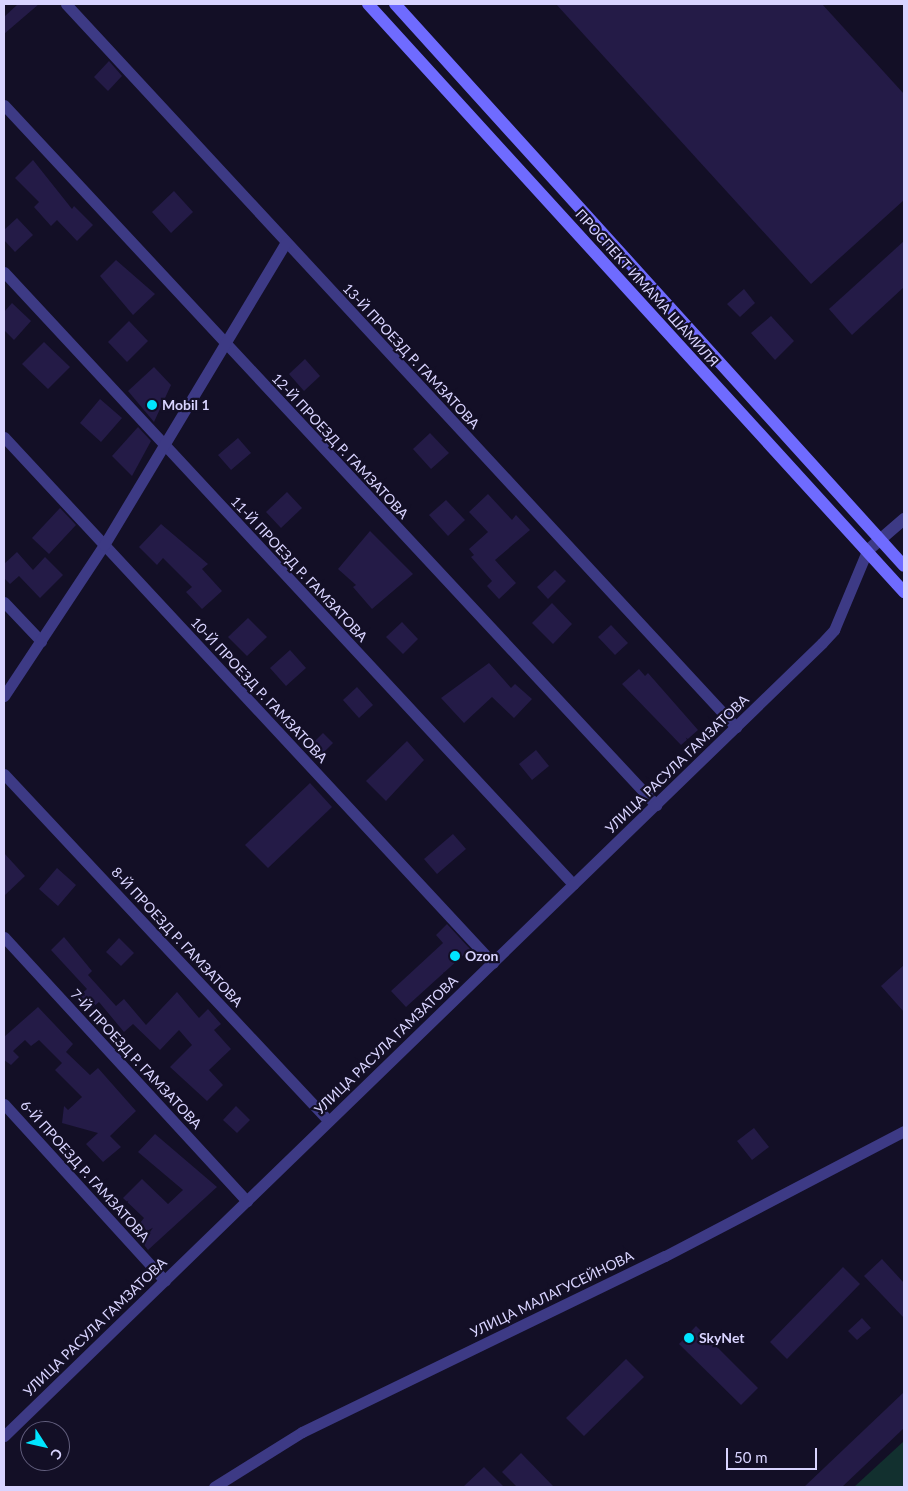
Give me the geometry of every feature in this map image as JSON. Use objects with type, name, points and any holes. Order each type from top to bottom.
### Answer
[{"type":"main road","name":"ПРОСПЕКТ ИМАМА ШАМИЛЯ","points":[[368,4],[904,592]]},
{"type":"main road","name":"ПРОСПЕКТ ИМАМА ШАМИЛЯ","points":[[395,4],[904,566]]},
{"type":"street","name":"13-Й ПРОЕЗД Р. ГАМЗАТОВА","points":[[66,4],[736,727]]},
{"type":"street","name":"12-Й ПРОЕЗД Р. ГАМЗАТОВА","points":[[4,105],[223,343],[656,805]]},
{"type":"street","points":[[4,696],[104,545],[223,343],[286,242]]},
{"type":"street","name":"11-Й ПРОЕЗД Р. ГАМЗАТОВА","points":[[4,272],[164,446],[574,884]]},
{"type":"street","name":"10-Й ПРОЕЗД Р. ГАМЗАТОВА","points":[[4,437],[493,963]]},
{"type":"street","points":[[867,551],[904,519]]},
{"type":"street","name":"УЛИЦА РАСУЛА ГАМЗАТОВА","points":[[4,1436],[656,805],[834,630],[867,551]]},
{"type":"street","points":[[4,602],[41,641]]},
{"type":"street","name":"8-Й ПРОЕЗД Р. ГАМЗАТОВА","points":[[4,774],[329,1122]]},
{"type":"street","name":"7-Й ПРОЕЗД Р. ГАМЗАТОВА","points":[[4,937],[247,1201]]},
{"type":"street","name":"6-Й ПРОЕЗД Р. ГАМЗАТОВА","points":[[4,1104],[164,1280]]},
{"type":"street","name":"УЛИЦА МАЛАГУСЕЙНОВА","points":[[214,1487],[302,1432],[665,1256],[904,1131]]},
{"type":"green space","points":[[904,1441],[904,1487],[854,1487]]},
{"type":"building","points":[[18,4],[39,4],[4,34],[4,17]]},
{"type":"building","points":[[556,4],[822,4],[904,94],[904,200],[811,284]]},
{"type":"building","points":[[109,61],[122,76],[108,91],[94,77]]},
{"type":"building","points":[[33,160],[72,209],[74,206],[93,225],[77,241],[57,220],[51,226],[34,207],[39,202],[15,178]]},
{"type":"building","points":[[174,191],[193,212],[171,233],[152,212]]},
{"type":"building","points":[[17,218],[33,235],[15,252],[4,240],[4,230]]},
{"type":"building","points":[[904,241],[904,287],[852,335],[829,309]]},
{"type":"building","points":[[116,260],[155,294],[133,315],[100,276]]},
{"type":"building","points":[[744,289],[755,303],[740,317],[727,304]]},
{"type":"building","points":[[12,303],[31,321],[14,340],[4,330],[4,312]]},
{"type":"building","points":[[771,316],[794,341],[775,360],[751,333]]},
{"type":"building","points":[[129,321],[148,341],[127,362],[108,342]]},
{"type":"building","points":[[44,342],[70,367],[48,389],[22,364]]},
{"type":"building","points":[[305,359],[320,376],[304,391],[289,374]]},
{"type":"building","name":"Mobil 1","points":[[154,367],[171,385],[154,422],[128,391]]},
{"type":"building","points":[[100,399],[122,418],[101,442],[80,423]]},
{"type":"building","points":[[138,427],[151,441],[132,476],[112,456]]},
{"type":"building","points":[[430,433],[449,453],[431,469],[413,449]]},
{"type":"building","points":[[238,438],[251,453],[231,470],[218,455]]},
{"type":"building","points":[[287,492],[302,508],[281,528],[266,512]]},
{"type":"building","points":[[488,494],[512,520],[516,515],[530,530],[495,560],[516,583],[499,599],[487,586],[492,581],[471,557],[474,555],[469,549],[488,532],[469,512]]},
{"type":"building","points":[[446,500],[465,520],[448,536],[429,515]]},
{"type":"building","points":[[60,508],[76,525],[49,554],[32,538]]},
{"type":"building","points":[[161,524],[208,564],[202,569],[222,591],[202,609],[186,592],[192,587],[163,558],[157,565],[139,547]]},
{"type":"building","points":[[370,531],[413,574],[372,609],[353,587],[356,585],[338,569]]},
{"type":"building","points":[[17,552],[33,570],[45,557],[63,575],[40,598],[19,576],[10,584],[4,578],[4,564]]},
{"type":"building","points":[[555,570],[566,581],[548,599],[537,587]]},
{"type":"building","points":[[552,603],[572,624],[553,644],[532,623]]},
{"type":"building","points":[[248,618],[267,637],[247,656],[228,637]]},
{"type":"building","points":[[402,622],[418,639],[403,654],[386,637]]},
{"type":"building","points":[[611,625],[628,643],[615,655],[598,637]]},
{"type":"building","points":[[290,650],[306,668],[286,686],[270,668]]},
{"type":"building","points":[[489,663],[511,688],[515,684],[532,699],[514,718],[492,697],[464,723],[441,698]]},
{"type":"building","points":[[639,669],[645,676],[648,673],[698,730],[681,745],[622,684]]},
{"type":"building","points":[[357,687],[373,705],[359,718],[343,700]]},
{"type":"building","points":[[323,733],[333,743],[321,755],[311,745]]},
{"type":"building","points":[[407,741],[424,760],[386,801],[366,781]]},
{"type":"building","points":[[536,750],[549,766],[532,780],[519,764]]},
{"type":"building","points":[[310,783],[332,807],[268,868],[245,845]]},
{"type":"building","points":[[453,834],[466,849],[437,874],[424,859]]},
{"type":"building","points":[[4,853],[25,876],[4,896]]},
{"type":"building","points":[[57,868],[76,885],[58,906],[39,889]]},
{"type":"building","points":[[447,924],[470,949],[406,1007],[391,991],[443,943],[436,935]]},
{"type":"building","points":[[64,937],[92,971],[88,975],[116,1006],[124,999],[146,1025],[177,992],[199,1018],[208,1009],[221,1024],[214,1030],[231,1049],[209,1070],[223,1085],[207,1101],[170,1067],[192,1045],[179,1030],[160,1050],[133,1024],[124,1032],[99,1002],[92,1008],[80,995],[87,989],[51,950]]},
{"type":"building","points":[[119,938],[134,953],[121,966],[106,952]]},
{"type":"building","points":[[904,965],[904,1012],[881,986]]},
{"type":"building","points":[[38,1007],[73,1044],[66,1052],[90,1075],[98,1068],[136,1111],[110,1136],[121,1147],[103,1162],[86,1144],[98,1133],[62,1123],[64,1106],[68,1110],[82,1097],[55,1070],[62,1063],[39,1040],[31,1046],[25,1040],[13,1051],[19,1057],[11,1065],[4,1060],[4,1037]]},
{"type":"building","points":[[236,1106],[250,1120],[237,1133],[223,1120]]},
{"type":"building","points":[[754,1128],[769,1147],[752,1160],[737,1141]]},
{"type":"building","points":[[155,1134],[217,1187],[148,1250],[141,1241],[149,1233],[140,1223],[144,1218],[123,1198],[142,1179],[168,1204],[183,1190],[138,1152]]},
{"type":"building","points":[[882,1259],[904,1283],[904,1318],[864,1276]]},
{"type":"building","points":[[843,1267],[860,1284],[787,1359],[770,1342]]},
{"type":"building","points":[[862,1318],[871,1328],[857,1340],[848,1331]]},
{"type":"building","points":[[696,1326],[758,1388],[741,1405],[679,1344]]},
{"type":"building","points":[[626,1359],[644,1377],[584,1436],[566,1418]]},
{"type":"building","points":[[904,1392],[904,1428],[842,1487],[804,1487]]},
{"type":"building","points":[[521,1453],[554,1487],[517,1487],[502,1472]]},
{"type":"building","points":[[484,1467],[504,1487],[463,1487]]},
{"type":"place","name":"Mobil 1","points":[[152,405]]},
{"type":"place","name":"Ozon","points":[[455,956]]},
{"type":"place","name":"SkyNet","points":[[689,1338]]}]
